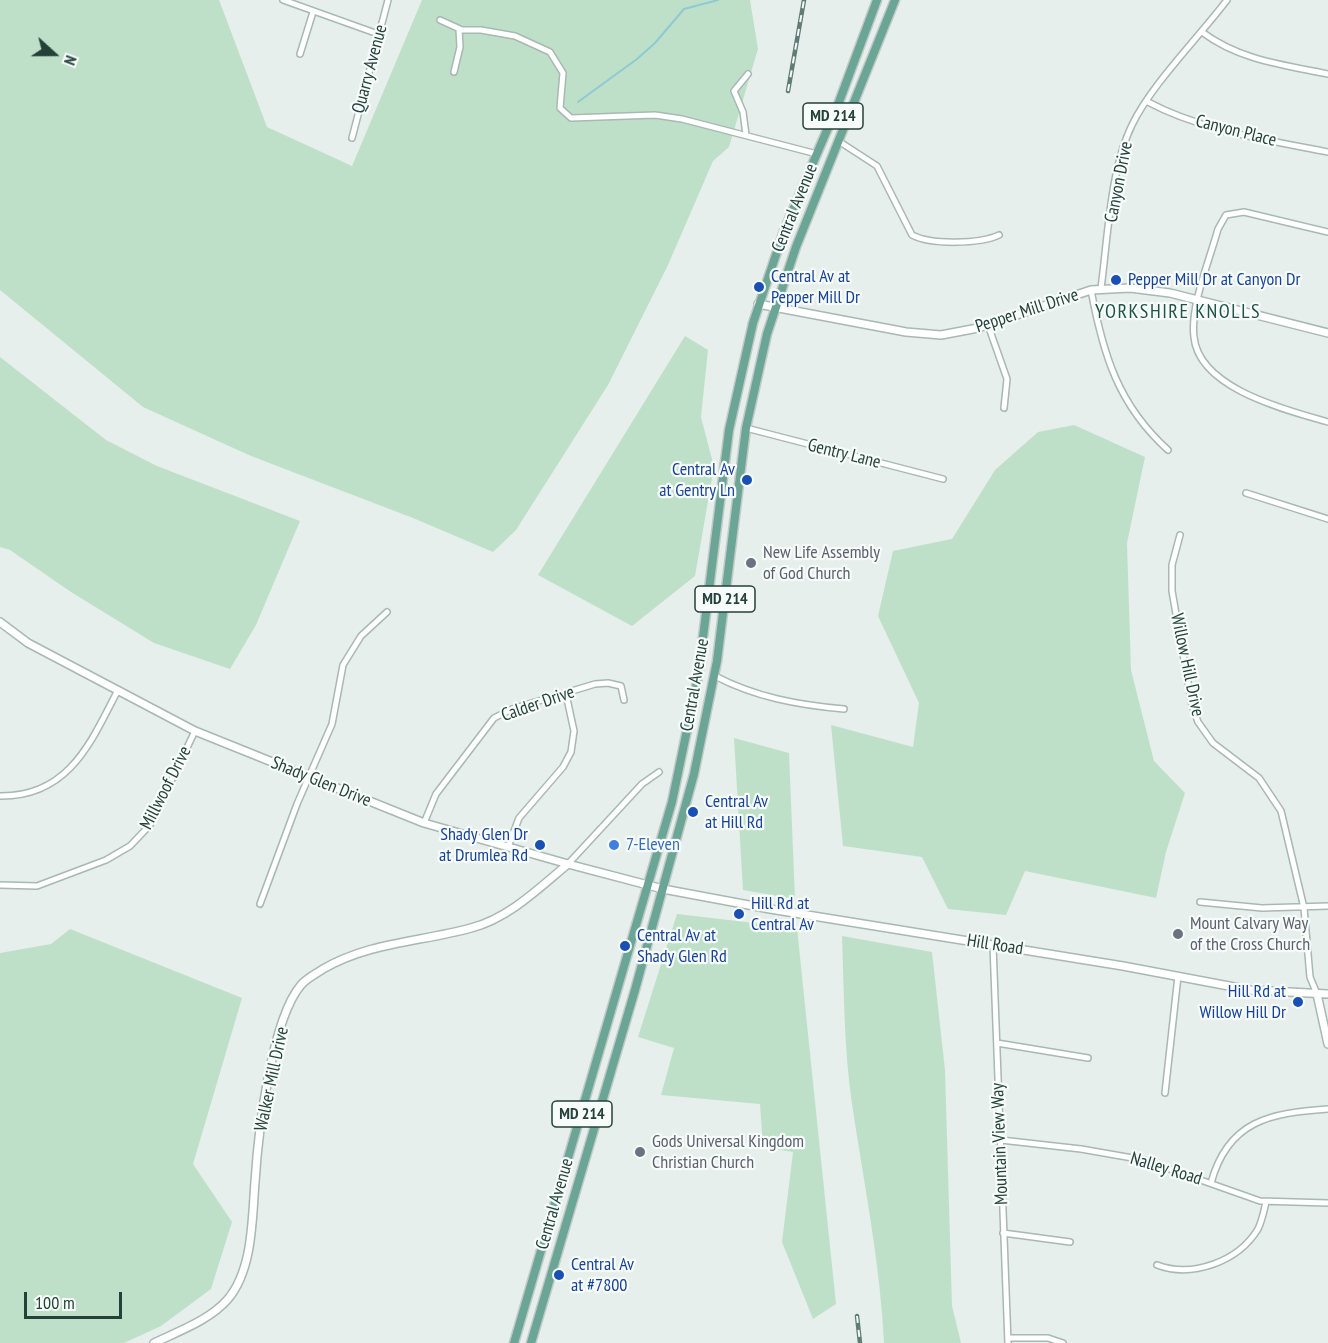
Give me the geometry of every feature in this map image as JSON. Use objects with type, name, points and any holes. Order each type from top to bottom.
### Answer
[{"type":"main road","name":"Central Avenue","points":[[514,1343],[668,820],[696,689],[729,430],[742,361],[758,304],[784,231],[817,154],[876,0]]},
{"type":"main road","name":"Central Avenue","points":[[531,1343],[663,889],[694,774],[715,676],[746,428],[756,378],[775,308],[796,247],[895,0]]},
{"type":"street","points":[[283,0],[378,34]]},
{"type":"street","name":"Quarry Avenue","points":[[351,138],[388,0]]},
{"type":"street","name":"Canyon Drive","points":[[1101,288],[1122,152],[1132,125],[1146,101],[1227,0]]},
{"type":"street","points":[[300,54],[313,12]]},
{"type":"street","points":[[440,20],[459,29],[515,36],[550,52],[563,74],[560,108],[571,118],[655,115],[746,135],[817,154]]},
{"type":"street","points":[[454,72],[460,47],[459,29]]},
{"type":"street","points":[[1202,32],[1228,50],[1244,56],[1328,74]]},
{"type":"street","points":[[746,135],[743,112],[734,91],[748,74]]},
{"type":"street","name":"Canyon Place","points":[[1146,101],[1168,112],[1215,128],[1328,152]]},
{"type":"street","points":[[840,142],[877,166],[912,235],[930,241],[981,241],[999,235]]},
{"type":"street","points":[[1328,232],[1244,212],[1226,215],[1218,229],[1199,300],[1194,338],[1202,357],[1214,372],[1234,387],[1271,404],[1328,422]]},
{"type":"street","name":"Pepper Mill Drive","points":[[758,304],[927,335],[958,333],[988,325],[1101,288],[1156,290],[1328,333]]},
{"type":"street","points":[[1091,290],[1109,367],[1132,409],[1153,436],[1168,450]]},
{"type":"street","points":[[988,325],[1007,379],[1004,408]]},
{"type":"street","name":"Gentry Lane","points":[[746,428],[943,479]]},
{"type":"street","points":[[1246,493],[1328,519]]},
{"type":"street","name":"Willow Hill Drive","points":[[1180,535],[1172,565],[1172,591],[1192,705],[1198,722],[1213,743],[1249,768],[1265,784],[1277,802],[1284,819],[1304,908],[1310,976],[1317,994],[1328,1044]]},
{"type":"street","points":[[260,904],[297,804],[332,724],[340,674],[348,654],[367,629],[387,612]]},
{"type":"street","name":"Shady Glen Drive","points":[[0,622],[28,643],[195,731],[309,778],[424,823],[663,889]]},
{"type":"street","points":[[715,676],[732,686],[767,697],[844,709]]},
{"type":"street","name":"Calder Drive","points":[[424,823],[442,785],[494,718],[512,709],[595,684],[608,683],[621,686],[624,700]]},
{"type":"street","points":[[0,796],[31,793],[66,772],[86,750],[118,690]]},
{"type":"street","points":[[508,847],[519,818],[563,767],[571,752],[574,731],[566,694]]},
{"type":"street","name":"Millwoof Drive","points":[[0,885],[37,886],[106,860],[130,846],[150,825],[195,731]]},
{"type":"street","name":"Walker Mill Drive","points":[[154,1343],[218,1310],[229,1298],[241,1275],[251,1231],[256,1164],[274,1052],[286,1014],[302,984],[339,960],[353,954],[392,942],[476,926],[532,896],[568,864],[642,784],[659,772]]},
{"type":"street","name":"Hill Road","points":[[663,889],[1269,992],[1328,994]]},
{"type":"street","points":[[1200,902],[1242,907],[1328,906]]},
{"type":"street","name":"Mountain View Way","points":[[993,945],[1008,1341]]},
{"type":"street","points":[[1165,1093],[1178,976]]},
{"type":"street","points":[[997,1043],[1088,1058]]},
{"type":"street","points":[[1210,1183],[1229,1145],[1250,1125],[1271,1116],[1328,1109]]},
{"type":"street","name":"Nalley Road","points":[[1001,1140],[1081,1149],[1144,1160],[1266,1202],[1328,1203]]},
{"type":"street","points":[[1157,1265],[1167,1269],[1195,1268],[1230,1257],[1256,1232],[1266,1202]]},
{"type":"street","points":[[1003,1233],[1070,1242]]},
{"type":"street","points":[[1008,1341],[1048,1338],[1063,1343]]},
{"type":"green space","points":[[0,0],[219,0],[267,127],[352,166],[422,0],[750,0],[758,49],[729,147],[713,161],[668,265],[608,385],[516,530],[493,552],[413,518],[251,456],[143,407],[0,290]]},
{"type":"green space","points":[[685,336],[708,350],[701,417],[714,467],[695,576],[632,626],[538,575]]},
{"type":"green space","points":[[0,357],[106,440],[157,466],[300,521],[256,625],[230,669],[154,643],[71,592],[10,550],[0,547]]},
{"type":"green space","points":[[1074,425],[1145,457],[1127,543],[1131,670],[1154,761],[1185,793],[1166,852],[1156,898],[1025,871],[1006,915],[948,909],[922,857],[843,846],[831,725],[913,747],[919,703],[878,616],[893,551],[952,539],[995,470],[1038,432]]},
{"type":"green space","points":[[734,738],[789,753],[795,899],[743,890]]},
{"type":"green space","points":[[677,914],[797,928],[836,1304],[813,1319],[782,1242],[793,1152],[763,1147],[760,1104],[661,1095],[674,1048],[638,1037]]},
{"type":"green space","points":[[70,929],[242,998],[193,1164],[232,1222],[211,1289],[161,1326],[124,1343],[0,1343],[0,953],[51,944]]},
{"type":"green space","points":[[842,936],[932,952],[945,1070],[952,1306],[961,1343],[884,1343],[875,1253],[849,1083]]},
{"type":"waterway","points":[[578,102],[637,59],[655,43],[684,9],[718,0]]},
{"type":"railway","points":[[788,91],[804,0]]},
{"type":"railway","points":[[857,1316],[860,1343]]},
{"type":"place","name":"Pepper Mill Dr at Canyon Dr","points":[[1116,280]]},
{"type":"place","name":"Central Av at Pepper Mill Dr","points":[[759,287]]},
{"type":"place","name":"Central Av at Gentry Ln","points":[[747,480]]},
{"type":"place","name":"New Life Assembly of God Church","points":[[751,563]]},
{"type":"place","name":"Central Av at Hill Rd","points":[[693,812]]},
{"type":"place","name":"Shady Glen Dr at Drumlea Rd","points":[[540,845]]},
{"type":"place","name":"7-Eleven","points":[[614,845]]},
{"type":"place","name":"Hill Rd at Central Av","points":[[739,914]]},
{"type":"place","name":"Mount Calvary Way of the Cross Church","points":[[1178,934]]},
{"type":"place","name":"Central Av at Shady Glen Rd","points":[[625,946]]},
{"type":"place","name":"Hill Rd at Willow Hill Dr","points":[[1298,1002]]},
{"type":"place","name":"Gods Universal Kingdom Christian Church","points":[[640,1152]]},
{"type":"place","name":"Central Av at #7800","points":[[559,1275]]},
{"type":"district","name":"YORKSHIRE KNOLLS","points":[[1178,312]]}]
